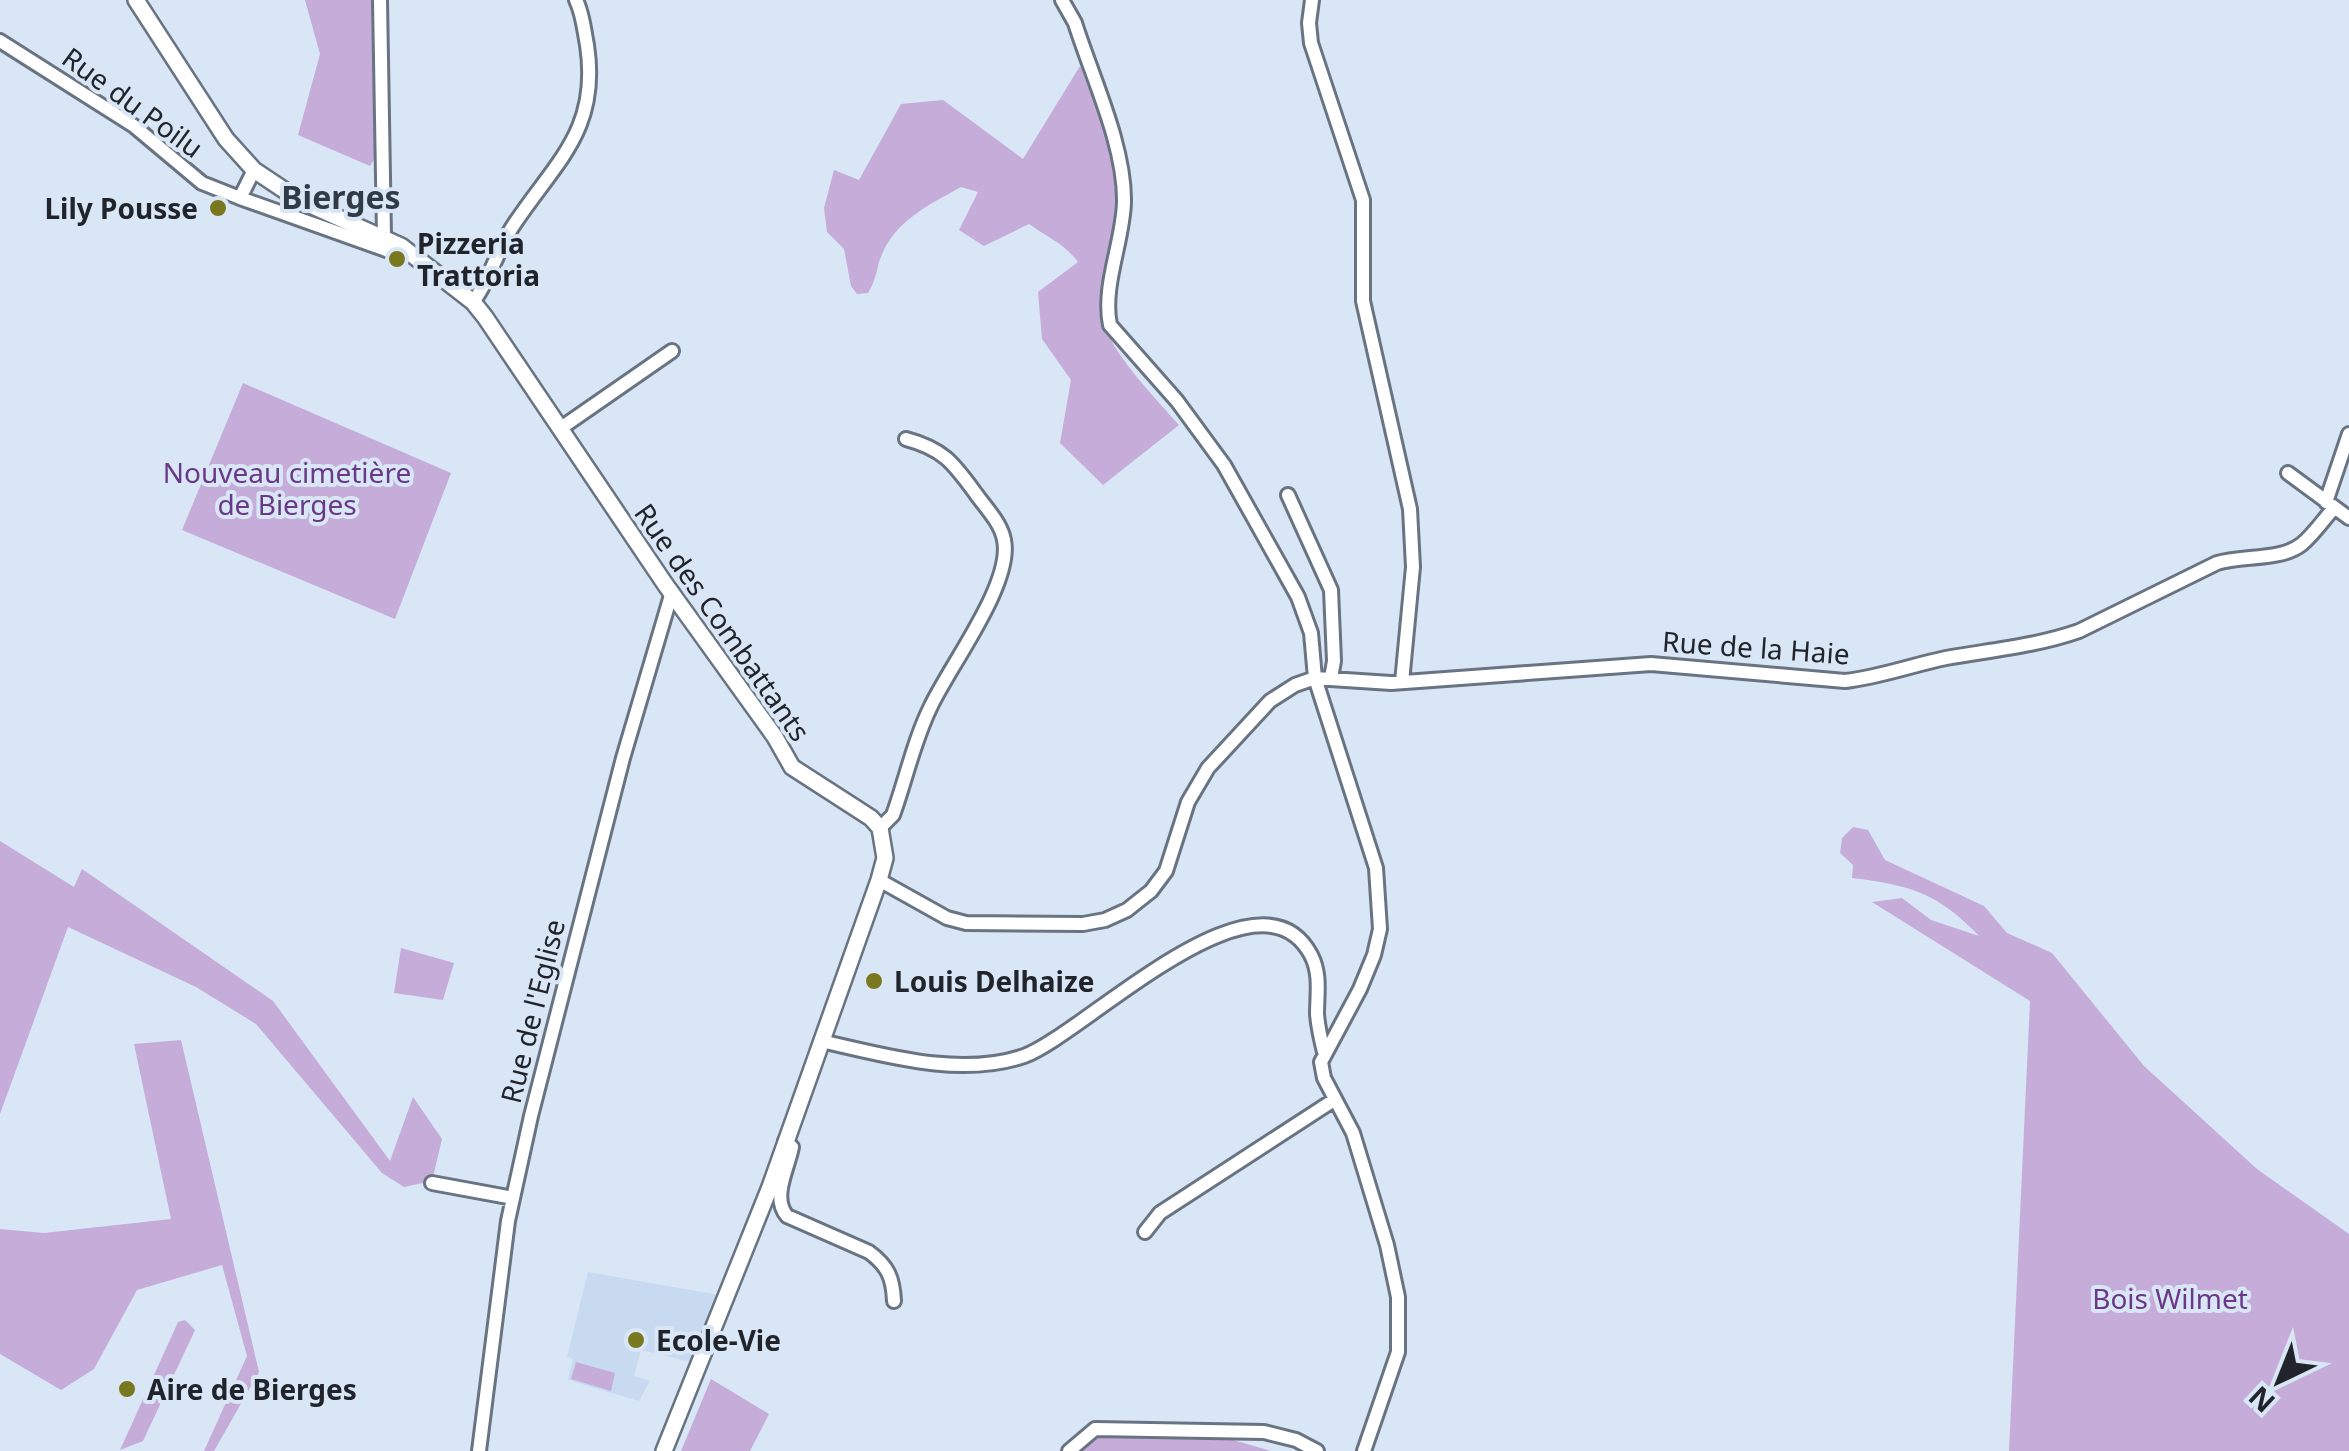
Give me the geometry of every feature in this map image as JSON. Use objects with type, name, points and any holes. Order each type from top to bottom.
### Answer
[{"type":"street","name":"Rue des Combattants","points":[[136,0],[226,139],[254,170],[300,200],[401,246],[473,302],[775,736],[792,767],[871,818],[880,828]]},
{"type":"street","points":[[380,0],[384,236]]},
{"type":"street","points":[[473,302],[514,225],[557,170],[582,118],[589,92],[590,65],[576,0]]},
{"type":"street","points":[[1062,0],[1075,23],[1122,176],[1121,231],[1107,312],[1110,325],[1177,401],[1238,487],[1305,612],[1316,678],[1376,868],[1380,928],[1374,955],[1324,1052]]},
{"type":"street","points":[[1312,0],[1312,43],[1363,200],[1363,301],[1410,509],[1413,567],[1402,682]]},
{"type":"street","name":"Rue du Poilu","points":[[0,41],[134,126],[202,183],[390,251],[401,246]]},
{"type":"street","points":[[240,198],[254,170]]},
{"type":"street","points":[[560,428],[672,351]]},
{"type":"street","points":[[2330,505],[2349,434]]},
{"type":"street","points":[[664,1451],[785,1140],[879,880],[885,858],[880,828],[892,815],[934,699],[999,582],[1005,546],[1002,531],[946,456],[928,445],[906,439]]},
{"type":"street","points":[[2288,473],[2349,518]]},
{"type":"street","points":[[1288,495],[1332,590],[1331,678]]},
{"type":"street","name":"Rue de la Haie","points":[[1316,678],[1402,682],[1650,664],[1845,682],[1861,680],[2079,631],[2217,563],[2236,556],[2292,550],[2302,544],[2330,505]]},
{"type":"street","name":"Rue de l'Eglise","points":[[479,1451],[513,1198],[623,758],[672,592]]},
{"type":"street","points":[[879,880],[947,918],[966,922],[1083,924],[1116,916],[1143,899],[1160,880],[1170,862],[1188,802],[1208,768],[1270,701],[1295,685],[1316,678]]},
{"type":"street","points":[[821,1041],[941,1063],[1002,1062],[1051,1042],[1126,987],[1226,930],[1255,923],[1286,932],[1310,953],[1316,970],[1324,1078],[1358,1147],[1387,1245],[1400,1314],[1395,1365],[1364,1451]]},
{"type":"street","points":[[1144,1232],[1160,1213],[1334,1100]]},
{"type":"street","points":[[785,1140],[792,1147],[780,1194],[782,1210],[787,1216],[880,1260],[893,1281],[894,1301]]},
{"type":"street","points":[[432,1183],[513,1198]]},
{"type":"street","points":[[1069,1451],[1095,1429],[1264,1432],[1296,1440],[1318,1451]]},
{"type":"shaded area","name":"Ecole-Vie","points":[[588,1272],[719,1295],[691,1362],[641,1350],[634,1376],[650,1381],[639,1401],[568,1380],[573,1359],[567,1357]]},
{"type":"green space","points":[[305,0],[378,0],[377,155],[370,166],[298,135],[320,54]]},
{"type":"green space","points":[[1080,66],[1107,127],[1121,189],[1121,235],[1107,327],[1126,363],[1179,425],[1103,485],[1060,443],[1071,380],[1042,339],[1038,292],[1078,262],[1062,245],[1029,224],[984,246],[959,230],[978,192],[961,187],[902,226],[885,248],[868,293],[857,294],[851,286],[844,249],[827,232],[824,208],[834,170],[859,180],[901,104],[943,100],[1023,159]]},
{"type":"green space","name":"Nouveau cimetière de Bierges","points":[[243,383],[451,473],[395,619],[182,530]]},
{"type":"green space","name":"Bois Wilmet","points":[[1853,827],[1868,830],[1885,860],[1984,906],[2007,933],[2052,953],[2144,1066],[2257,1169],[2349,1234],[2349,1451],[2009,1451],[2030,1001],[1872,902],[1902,898],[1931,920],[1979,936],[1950,910],[1922,894],[1852,878],[1853,865],[1840,853],[1842,838]]},
{"type":"green space","points":[[0,841],[74,887],[82,869],[273,1001],[390,1161],[413,1097],[442,1139],[432,1181],[404,1187],[382,1173],[256,1024],[196,987],[68,927],[0,1114]]},
{"type":"green space","points":[[401,948],[454,963],[443,1000],[394,993]]},
{"type":"green space","points":[[181,1040],[259,1372],[214,1451],[204,1451],[247,1356],[222,1265],[137,1290],[94,1369],[61,1390],[0,1354],[0,1229],[44,1233],[171,1219],[134,1044]]},
{"type":"green space","points":[[185,1320],[195,1330],[143,1441],[120,1450],[178,1322]]},
{"type":"green space","points":[[576,1362],[615,1373],[611,1391],[571,1379]]},
{"type":"green space","points":[[711,1379],[769,1414],[750,1451],[681,1451]]},
{"type":"green space","points":[[1100,1426],[1230,1439],[1271,1451],[1066,1451]]},
{"type":"place","name":"Lily Pousse","points":[[218,208]]},
{"type":"place","name":"Pizzeria Trattoria","points":[[397,259]]},
{"type":"place","name":"Louis Delhaize","points":[[874,981]]},
{"type":"place","name":"Ecole-Vie","points":[[636,1340]]},
{"type":"place","name":"Aire de Bierges","points":[[127,1389]]},
{"type":"district","name":"Bierges","points":[[341,196]]}]
